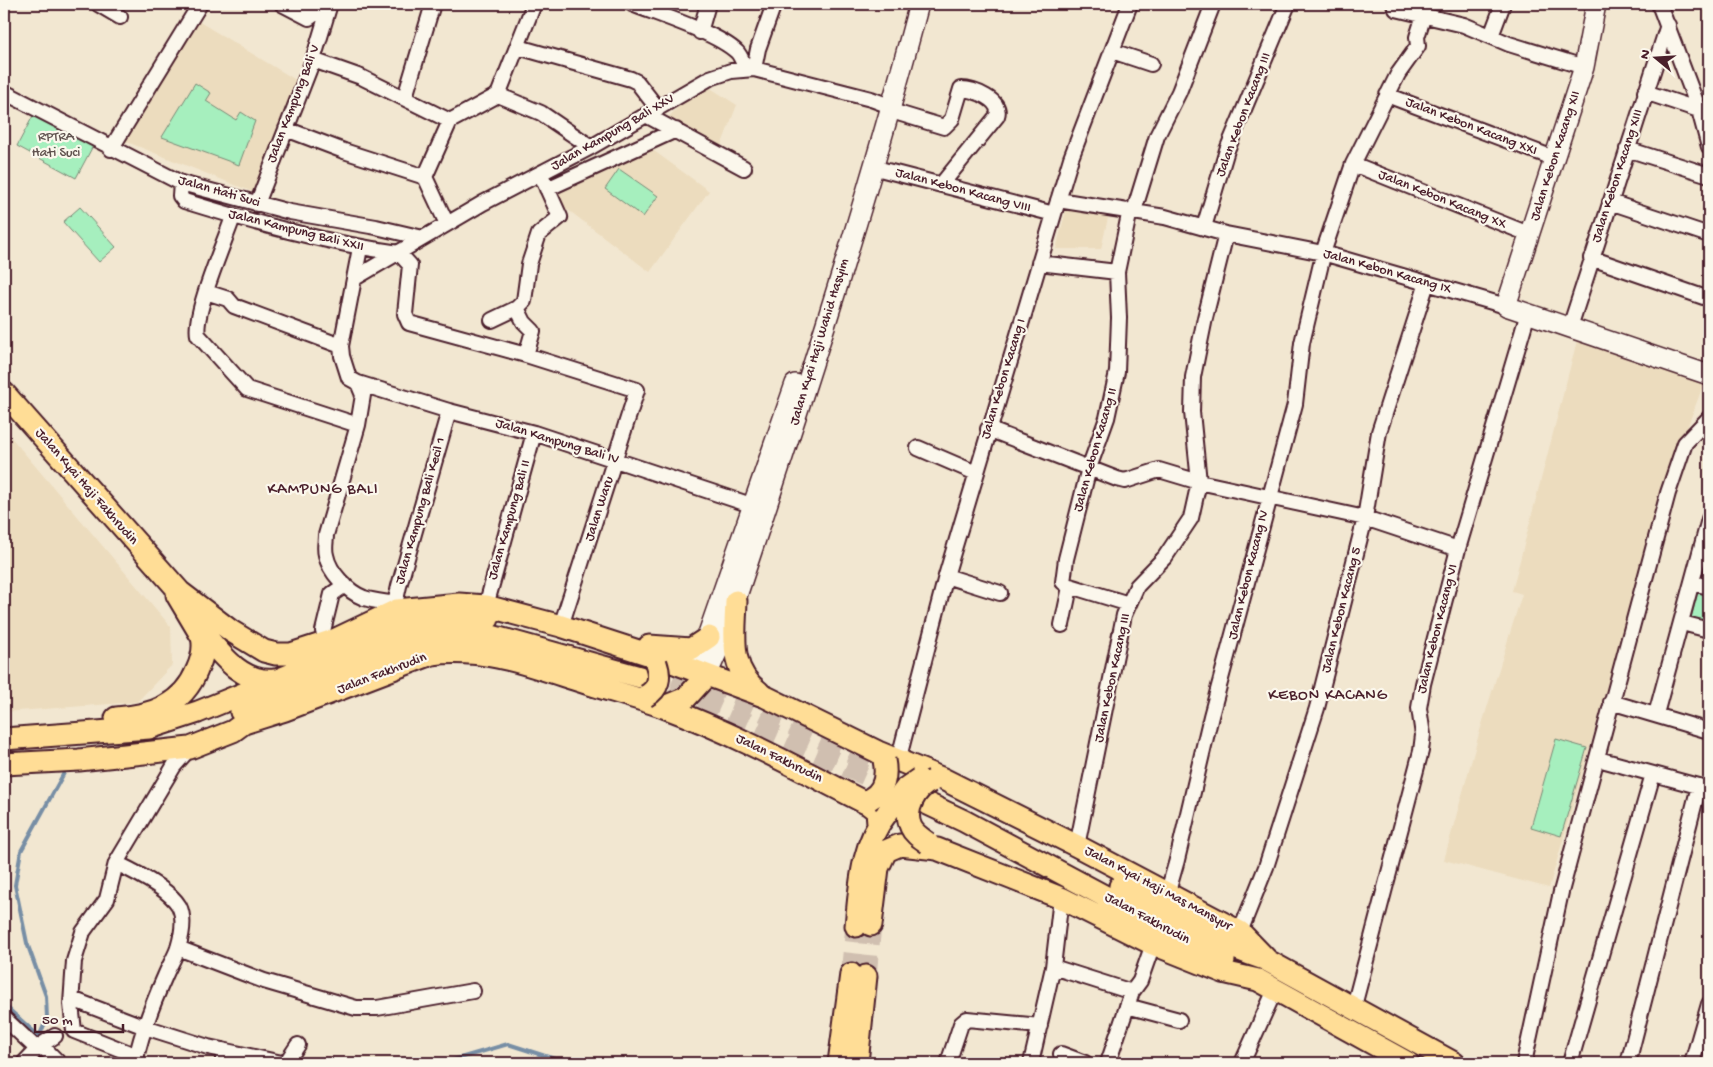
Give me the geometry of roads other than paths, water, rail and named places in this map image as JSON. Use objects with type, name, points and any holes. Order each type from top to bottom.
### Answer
[{"type":"main road","name":"Jalan Kyai Haji Wahid Hasyim","points":[[902,44],[907,4]]},
{"type":"main road","name":"Jalan Kyai Haji Wahid Hasyim","points":[[701,673],[709,637],[885,106],[902,44],[919,4]]},
{"type":"main road","name":"Jalan Kebon Kacang XII","points":[[1506,306],[1556,159],[1584,67],[1596,4]]},
{"type":"main road","name":"Jalan Kyai Haji Wahid Hasyim","points":[[701,673],[715,661],[789,443],[872,167],[885,106]]},
{"type":"main road","name":"Jalan Kebon Kacang IX","points":[[1506,306],[1709,375]]},
{"type":"main road","name":"Jalan Kyai Haji Fakhrudin","points":[[4,393],[170,581],[231,631],[256,647],[276,654]]},
{"type":"main road","name":"Jalan Kyai Haji Fakhrudin","points":[[4,726],[127,717],[144,714],[172,704],[183,695],[191,684],[204,653],[202,637],[170,581]]},
{"type":"main road","points":[[736,601],[735,643],[738,666],[742,676],[766,697]]},
{"type":"main road","name":"Jalan Fakhrudin","points":[[276,654],[291,654],[327,642],[396,607],[438,604],[486,606],[561,626],[624,647],[646,676],[664,707],[778,756],[866,800],[882,818]]},
{"type":"main road","points":[[190,616],[221,654],[241,672],[263,682],[275,680]]},
{"type":"main road","name":"Jalan Fakhrudin","points":[[4,739],[150,728],[198,712],[388,634],[450,619],[487,619],[548,635],[646,676]]},
{"type":"main road","name":"Jalan Fakhrudin","points":[[4,752],[154,741],[239,712],[393,648],[446,634],[492,636],[646,676]]},
{"type":"main road","points":[[624,647],[636,644],[691,649],[709,637]]},
{"type":"main road","name":"Jalan Fakhrudin","points":[[4,764],[78,760],[190,748],[233,731],[244,723],[285,710],[432,654],[454,651],[646,676],[701,673],[766,697],[888,759],[1218,940],[1241,952],[1268,960]]},
{"type":"main road","points":[[664,707],[686,698],[701,673]]},
{"type":"main road","points":[[154,741],[194,736],[234,724],[244,723]]},
{"type":"main road","points":[[866,800],[880,790],[885,781],[888,759]]},
{"type":"main road","points":[[931,784],[906,788],[882,818],[865,857],[863,926],[878,868],[886,851],[900,845],[932,846]]},
{"type":"main road","points":[[931,784],[919,788],[909,814],[909,824],[914,832],[932,846],[1061,898],[1153,944],[1223,972],[1267,985],[1408,1063]]},
{"type":"main road","name":"Jalan Fakhrudin","points":[[931,784],[964,820],[1234,965],[1267,985]]},
{"type":"main road","name":"Jalan Kyai Haji Mas Mansyur","points":[[931,784],[1078,846],[1240,932],[1268,960],[1454,1063]]},
{"type":"main road","points":[[839,1063],[858,975],[857,1063]]},
{"type":"street","points":[[98,4],[120,17]]},
{"type":"street","points":[[111,149],[200,4]]},
{"type":"street","points":[[282,4],[309,18],[316,13],[315,8],[309,4]]},
{"type":"street","name":"Jalan Kampung Bali V","points":[[257,204],[313,60],[330,4]]},
{"type":"street","points":[[405,97],[433,4]]},
{"type":"street","points":[[425,177],[450,121],[498,94],[534,4]]},
{"type":"street","points":[[632,4],[728,44],[739,54],[750,69]]},
{"type":"street","points":[[700,32],[708,4]]},
{"type":"street","points":[[750,69],[774,4]]},
{"type":"street","name":"Jalan Kebon Kacang I","points":[[888,759],[946,576],[988,430],[1071,158],[1130,4]]},
{"type":"street","name":"Jalan Kebon Kacang II","points":[[1062,625],[1070,586],[1063,582],[1066,559],[1089,468],[1106,418],[1117,372],[1119,318],[1116,272],[1132,211],[1157,136],[1179,92],[1213,4]]},
{"type":"street","name":"Jalan Kebon Kacang III","points":[[1204,227],[1226,150],[1288,4]]},
{"type":"street","points":[[1394,4],[1396,8],[1464,25],[1584,67]]},
{"type":"street","points":[[1491,36],[1503,4]]},
{"type":"street","points":[[1659,4],[1700,110],[1709,147]]},
{"type":"street","name":"Jalan Kebon Kacang IV","points":[[1167,894],[1269,496],[1295,404],[1301,351],[1323,253],[1353,164],[1398,74],[1418,46],[1417,37],[1424,15]]},
{"type":"street","name":"Jalan Kebon Kacang XIII","points":[[1570,327],[1668,25]]},
{"type":"street","points":[[518,47],[637,82],[652,112],[676,130],[744,168]]},
{"type":"street","points":[[1112,51],[1151,64]]},
{"type":"street","points":[[313,60],[361,77],[405,97],[450,121]]},
{"type":"street","name":"Jalan Kampung Bali XXV","points":[[354,278],[447,224],[544,182],[591,148],[700,81],[750,69],[885,106],[944,127],[952,119],[961,89],[980,94],[996,104],[998,108],[997,116],[941,185]]},
{"type":"street","name":"Jalan Hati Suci","points":[[4,92],[181,184],[257,204],[423,238]]},
{"type":"street","points":[[1645,92],[1700,110]]},
{"type":"street","points":[[498,94],[542,113],[591,148]]},
{"type":"street","name":"Jalan Kebon Kacang XXI","points":[[1387,95],[1556,159]]},
{"type":"street","points":[[286,130],[425,177],[447,224]]},
{"type":"street","points":[[492,320],[517,308],[524,301],[529,264],[539,234],[560,216],[544,182],[676,130]]},
{"type":"street","points":[[1627,149],[1709,175]]},
{"type":"street","name":"Jalan Kebon Kacang XX","points":[[1353,164],[1531,235]]},
{"type":"street","name":"Jalan Kebon Kacang VIII","points":[[872,167],[1054,214]]},
{"type":"street","name":"Jalan Kampung Bali XXII","points":[[181,184],[180,196],[184,201],[234,217],[360,248],[399,253]]},
{"type":"street","name":"Jalan Kebon Kacang IX","points":[[1058,200],[1132,211],[1204,227],[1226,234],[1323,253],[1506,306]]},
{"type":"street","points":[[1610,202],[1709,235]]},
{"type":"street","points":[[234,217],[206,292],[197,324],[198,335],[247,389],[358,425]]},
{"type":"street","name":"Jalan Kebon Kacang III","points":[[1078,846],[1124,615],[1137,586],[1165,557],[1184,532],[1191,518],[1199,482],[1192,412],[1193,377],[1204,318],[1226,234]]},
{"type":"street","points":[[360,248],[341,346],[347,373],[350,378],[358,383],[363,395],[358,425],[326,535],[325,548],[326,557],[344,585],[364,598],[396,607]]},
{"type":"street","points":[[399,253],[410,265],[405,314],[409,323],[526,355],[533,331],[524,322],[517,308]]},
{"type":"street","points":[[1591,258],[1709,299]]},
{"type":"street","points":[[1039,263],[1116,272]]},
{"type":"street","name":"Jalan Kebon Kacang 5","points":[[1240,932],[1266,867],[1314,717],[1365,518],[1378,432],[1427,283]]},
{"type":"street","points":[[206,292],[228,299],[234,306],[341,346]]},
{"type":"street","name":"Jalan Kebon Kacang VI","points":[[1354,1006],[1421,751],[1423,735],[1419,708],[1423,684],[1458,549],[1528,313]]},
{"type":"street","name":"Jalan Waru","points":[[526,355],[638,390],[561,626]]},
{"type":"street","name":"Jalan Kampung Bali IV","points":[[358,383],[449,411],[534,433],[754,506]]},
{"type":"street","name":"Jalan Kampung Bali Kecil 1","points":[[396,607],[449,411]]},
{"type":"street","points":[[1524,1063],[1561,892],[1666,502],[1685,443],[1709,418]]},
{"type":"street","points":[[988,430],[1125,481],[1159,470],[1199,482],[1365,518],[1458,549]]},
{"type":"street","name":"Jalan Kampung Bali II","points":[[486,606],[534,433]]},
{"type":"street","points":[[918,448],[976,473]]},
{"type":"street","points":[[1656,714],[1709,519]]},
{"type":"street","points":[[946,576],[1000,593]]},
{"type":"street","points":[[1693,582],[1709,587]]},
{"type":"street","points":[[327,642],[322,630],[332,594],[344,585]]},
{"type":"street","points":[[1070,586],[1129,604]]},
{"type":"street","points":[[1682,623],[1709,630]]},
{"type":"street","points":[[1611,702],[1709,731]]},
{"type":"street","points":[[116,863],[145,879],[172,899],[179,906],[182,927],[178,948],[146,1027],[136,1060],[74,1032],[72,999],[74,961],[84,932],[107,899],[116,863],[174,766],[190,748]]},
{"type":"street","points":[[1598,759],[1704,788],[1628,1063]]},
{"type":"street","points":[[1570,1063],[1653,774]]},
{"type":"street","points":[[1031,1063],[1054,967],[1061,898]]},
{"type":"street","points":[[1108,1063],[1132,992],[1140,981],[1153,944]]},
{"type":"street","points":[[178,948],[264,981],[356,1008],[377,1008],[473,991]]},
{"type":"street","points":[[1054,967],[1132,992]]},
{"type":"street","points":[[1242,1063],[1267,985]]},
{"type":"street","points":[[72,999],[146,1027],[208,1047],[223,1057],[282,1063]]},
{"type":"street","points":[[1692,1063],[1709,1004]]},
{"type":"street","points":[[1127,1006],[1179,1020]]},
{"type":"street","points":[[4,1018],[44,1043],[59,1063]]},
{"type":"street","points":[[948,1063],[961,1024],[967,1019],[1040,1026]]},
{"type":"street","points":[[24,1063],[44,1043]]},
{"type":"street","points":[[286,1063],[298,1045]]},
{"type":"street","points":[[1061,1054],[1085,1063]]},
{"type":"waterway","points":[[39,1037],[47,1018],[46,996],[27,943],[15,885],[21,851],[64,773]]},
{"type":"waterway","points":[[4,1005],[41,1038]]},
{"type":"waterway","points":[[443,1063],[508,1044],[567,1063]]},
{"type":"tunnel","points":[[644,665],[747,704],[930,789]]},
{"type":"tunnel","points":[[670,689],[899,790]]},
{"type":"tunnel","points":[[866,976],[871,925]]},
{"type":"tunnel","points":[[851,974],[856,926]]},
{"type":"district","name":"KAMPUNG BALI","points":[[323,490]]},
{"type":"district","name":"KEBON KACANG","points":[[1328,696]]},
{"type":"park label","name":"RPTRA Hati Suci","points":[[56,146]]}]
